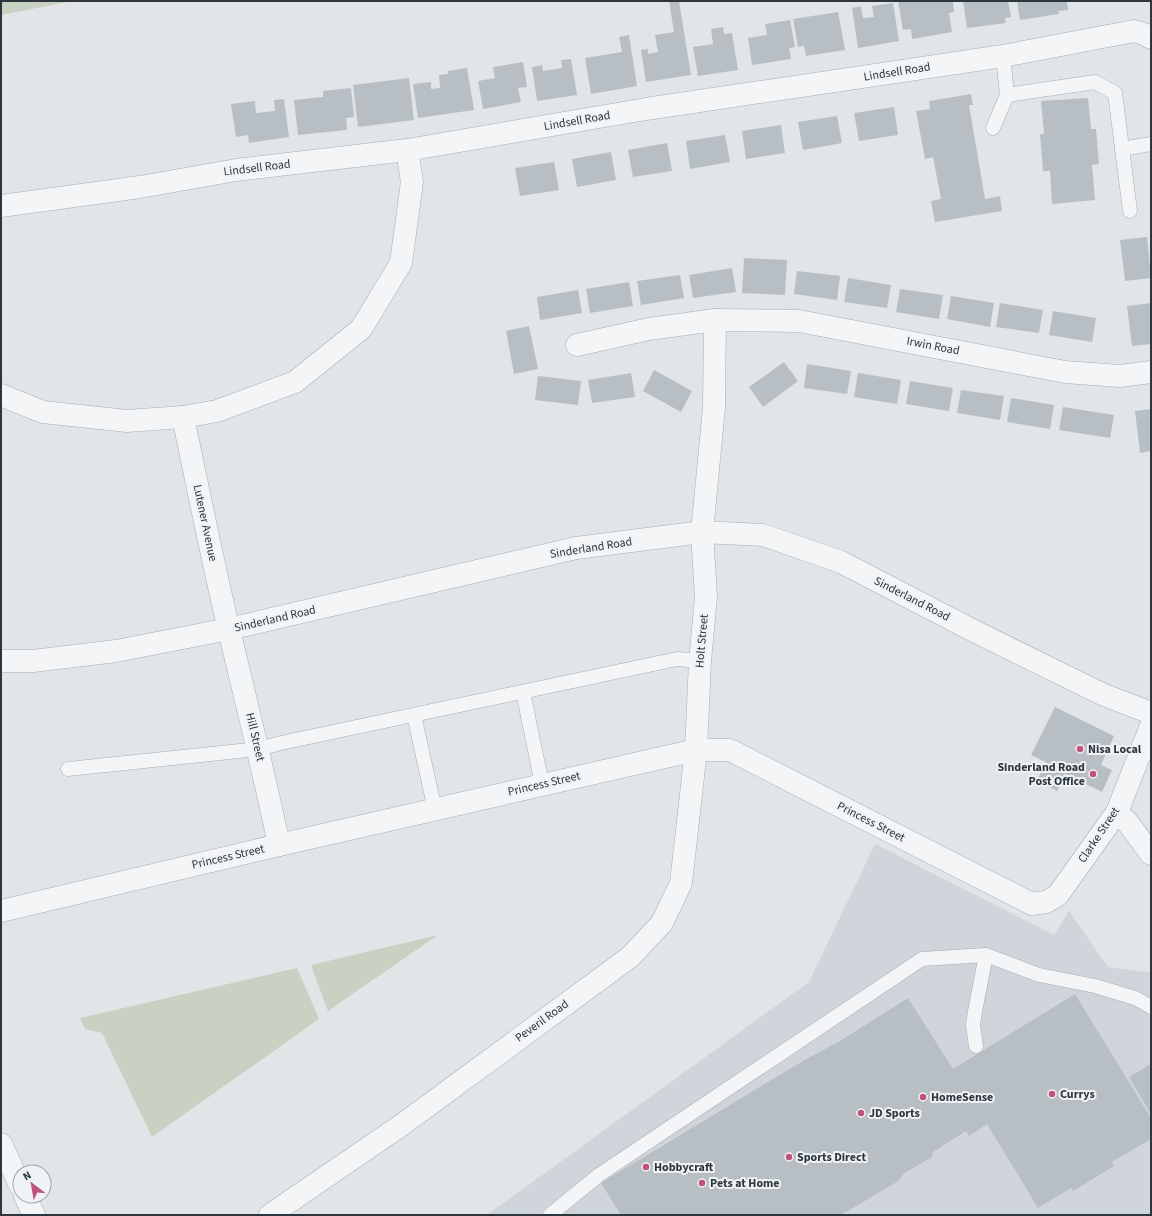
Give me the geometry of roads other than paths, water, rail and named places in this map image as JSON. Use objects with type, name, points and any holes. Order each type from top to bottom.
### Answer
[{"type":"street","name":"Lindsell Road","points":[[1,206],[140,187],[236,170],[407,150],[646,110],[1003,56],[1134,31],[1151,38]]},
{"type":"street","points":[[1,395],[43,412],[126,421],[183,417],[217,411],[295,382],[361,329],[401,263],[412,182],[407,150]]},
{"type":"street","points":[[702,532],[714,408],[715,320]]},
{"type":"street","name":"Irwin Road","points":[[577,345],[649,329],[715,320],[799,321],[1065,372],[1120,376],[1151,372]]},
{"type":"street","name":"Lutener Avenue","points":[[183,417],[229,629]]},
{"type":"street","name":"Sinderland Road","points":[[1,661],[33,661],[116,651],[229,629],[576,548],[702,532],[763,535],[841,562],[972,630],[1097,692],[1151,714]]},
{"type":"street","name":"Holt Street","points":[[696,750],[700,661],[706,597],[702,532]]},
{"type":"street","name":"Hill Street","points":[[229,629],[259,749],[279,845]]},
{"type":"street","name":"Clarke Street","points":[[1058,895],[1117,812],[1151,726]]},
{"type":"street","name":"Princess Street","points":[[1,911],[542,784],[696,750],[730,750],[1032,904],[1046,902],[1058,895]]},
{"type":"street","name":"Peveril Road","points":[[270,1215],[402,1124],[630,957],[662,924],[681,883],[696,750]]},
{"type":"street","points":[[1117,812],[1128,823],[1151,854]]},
{"type":"street","points":[[1,1144],[12,1168]]},
{"type":"street","points":[[29,1204],[34,1215]]},
{"type":"lane","points":[[993,128],[1007,95],[1003,56]]},
{"type":"lane","points":[[1007,95],[1095,82],[1115,93],[1130,211]]},
{"type":"lane","points":[[1122,149],[1151,144]]},
{"type":"lane","points":[[68,769],[259,749],[280,743],[677,659],[700,661]]},
{"type":"lane","points":[[523,692],[542,784]]},
{"type":"lane","points":[[414,715],[435,810]]},
{"type":"lane","points":[[976,1046],[973,1025],[974,1011],[986,955]]},
{"type":"lane","points":[[550,1215],[599,1175],[922,959],[986,955],[1039,974],[1095,986],[1136,998],[1151,1007]]},
{"type":"place","name":"Nisa Local","points":[[1080,749]]},
{"type":"place","name":"Sinderland Road Post Office","points":[[1093,774]]},
{"type":"place","name":"Currys","points":[[1052,1094]]},
{"type":"place","name":"HomeSense","points":[[923,1097]]},
{"type":"place","name":"JD Sports","points":[[861,1113]]},
{"type":"place","name":"Sports Direct","points":[[789,1157]]},
{"type":"place","name":"Hobbycraft","points":[[646,1167]]},
{"type":"place","name":"Pets at Home","points":[[702,1183]]}]
